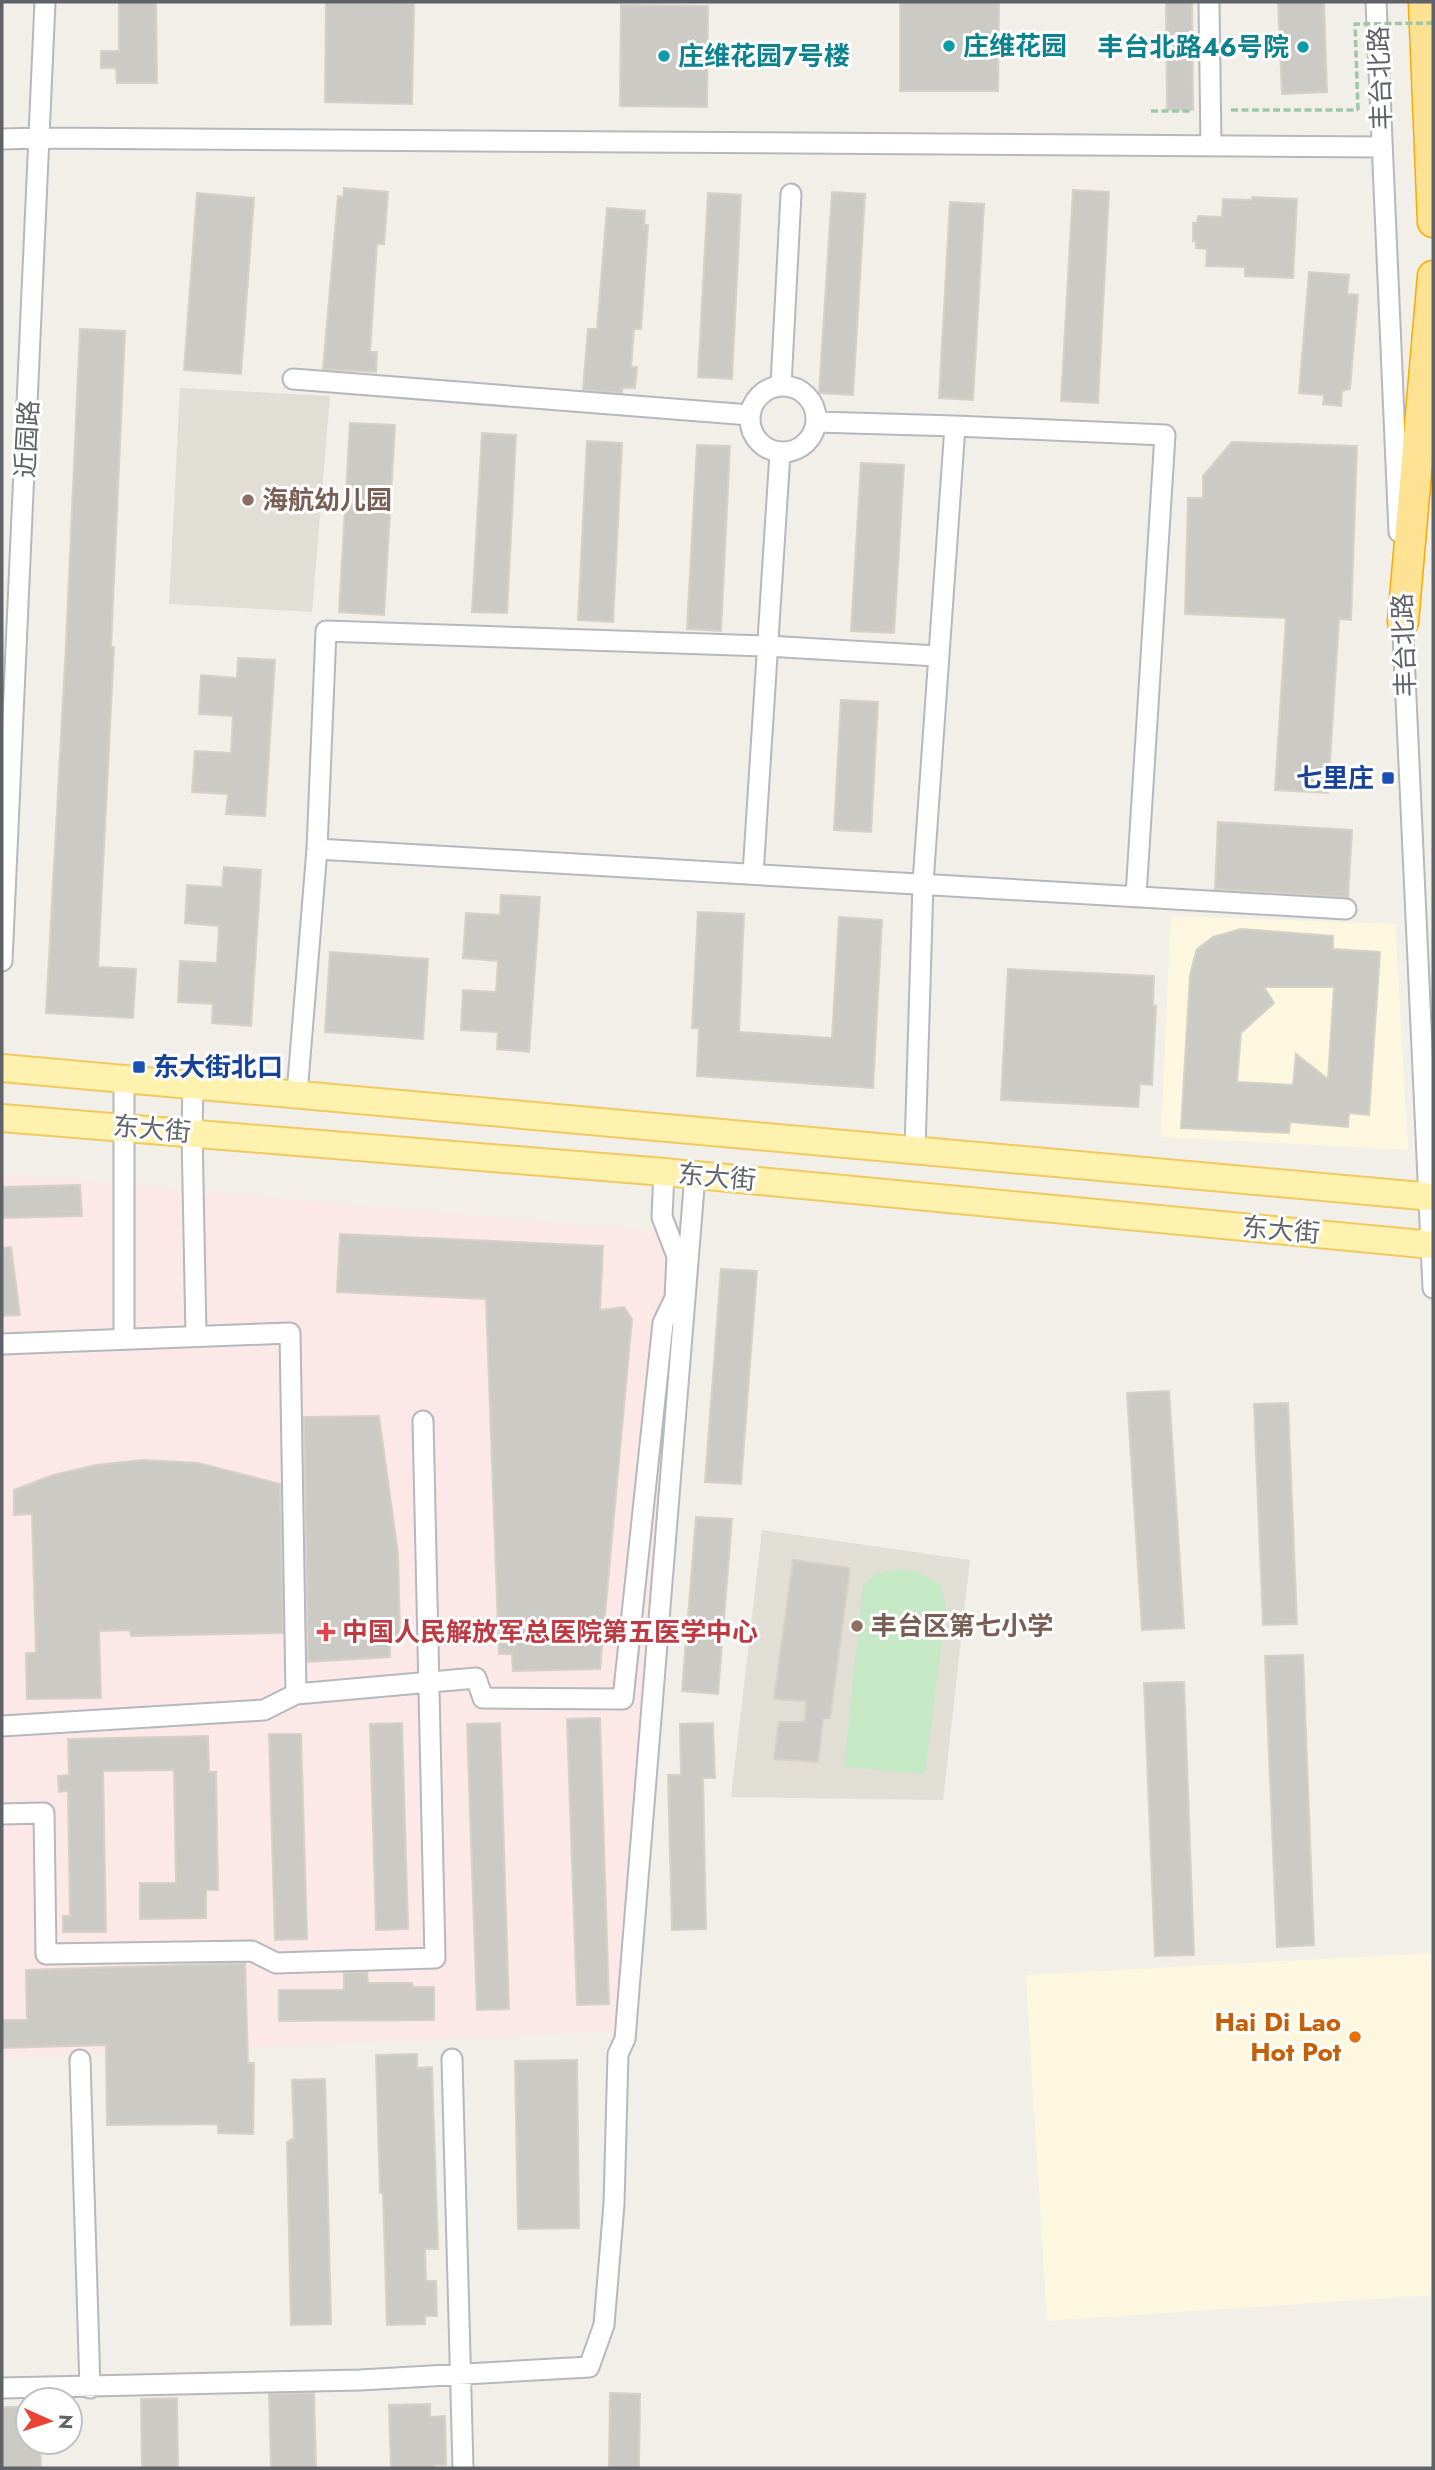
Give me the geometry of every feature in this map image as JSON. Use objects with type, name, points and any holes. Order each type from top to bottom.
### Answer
[{"type":"highway","name":"丰台北路","points":[[1424,2],[1433,222]]},
{"type":"highway","points":[[1403,622],[1433,276]]},
{"type":"main road","name":"东大街","points":[[2,1068],[1431,1196]]},
{"type":"main road","name":"东大街","points":[[2,1118],[664,1172],[1432,1244]]},
{"type":"street","name":"近园路","points":[[2,961],[46,2]]},
{"type":"street","points":[[1209,2],[1211,146]]},
{"type":"street","name":"丰台北路","points":[[1376,2],[1433,1288]]},
{"type":"street","points":[[2,139],[1382,147]]},
{"type":"street","points":[[781,385],[791,194]]},
{"type":"street","points":[[293,379],[750,415]]},
{"type":"street","points":[[781,385],[793,387],[811,400],[817,422],[808,442],[790,452],[780,453],[760,444],[750,425],[750,415],[760,394],[781,385]]},
{"type":"street","points":[[817,422],[1165,435],[1136,896]]},
{"type":"street","points":[[915,1150],[923,883],[955,426]]},
{"type":"street","points":[[753,874],[780,453]]},
{"type":"street","points":[[298,1094],[317,849],[326,631],[767,646],[937,656]]},
{"type":"street","points":[[317,849],[1346,909]]},
{"type":"street","points":[[1417,949],[1433,987]]},
{"type":"street","points":[[124,1079],[124,1337]]},
{"type":"street","points":[[193,1085],[196,1335]]},
{"type":"street","points":[[2,1726],[264,1710],[296,1694],[476,1678],[483,1698],[622,1699],[663,1323],[676,1298],[677,1256],[662,1217],[664,1172]]},
{"type":"street","points":[[2,2388],[347,2380],[589,2367],[604,2325],[614,2204],[618,2054],[625,2039],[695,1175]]},
{"type":"street","points":[[2,1343],[290,1333],[296,1694]]},
{"type":"street","points":[[2,1814],[44,1813],[46,1954],[251,1951],[276,1963],[435,1958],[423,1420]]},
{"type":"street","points":[[452,2059],[463,2468]]},
{"type":"street","points":[[80,2060],[90,2388]]},
{"type":"path","points":[[1151,111],[1358,110],[1355,24],[1433,23]]},
{"type":"shaded area","name":"海航幼儿园","points":[[180,388],[330,396],[312,612],[169,604]]},
{"type":"shaded area","points":[[1171,916],[1395,924],[1408,1150],[1161,1137]]},
{"type":"shaded area","name":"中国人民解放军总医院第五医学中心","points":[[2,1174],[685,1234],[617,2031],[2,2058]]},
{"type":"shaded area","name":"丰台区第七小学","points":[[762,1530],[970,1560],[943,1800],[731,1797]]},
{"type":"shaded area","points":[[1433,1953],[1433,2295],[1047,2321],[1026,1975]]},
{"type":"green space","points":[[899,1569],[917,1571],[941,1585],[946,1609],[925,1774],[844,1767],[863,1587],[875,1574]]},
{"type":"building","points":[[119,2],[156,2],[157,83],[117,83],[116,68],[101,68],[101,51],[119,51]]},
{"type":"building","points":[[326,2],[414,3],[412,104],[325,102]]},
{"type":"building","name":"庄维花园","points":[[900,2],[999,2],[998,91],[900,91]]},
{"type":"building","points":[[1166,2],[1192,2],[1193,110],[1167,110]]},
{"type":"building","name":"丰台北路46号院","points":[[1278,2],[1324,2],[1327,92],[1282,94]]},
{"type":"building","name":"庄维花园7号楼","points":[[621,5],[708,6],[707,107],[620,106]]},
{"type":"building","points":[[344,188],[388,192],[384,244],[377,244],[370,352],[377,352],[376,372],[323,369],[338,196],[343,197]]},
{"type":"building","points":[[1073,190],[1109,192],[1098,403],[1061,401]]},
{"type":"building","points":[[832,192],[865,194],[853,395],[819,393]]},
{"type":"building","points":[[197,193],[254,198],[241,374],[184,370]]},
{"type":"building","points":[[708,193],[741,195],[732,379],[698,377]]},
{"type":"building","points":[[1252,197],[1297,199],[1293,278],[1245,276],[1245,267],[1206,266],[1207,249],[1196,248],[1196,241],[1193,241],[1193,223],[1197,223],[1198,216],[1222,217],[1223,199],[1252,200]]},
{"type":"building","points":[[950,202],[984,204],[973,400],[939,398]]},
{"type":"building","points":[[607,208],[645,211],[644,225],[648,225],[641,329],[634,329],[631,367],[637,367],[635,388],[622,388],[622,393],[583,390],[588,329],[597,329]]},
{"type":"building","points":[[1309,272],[1349,275],[1347,294],[1358,295],[1350,389],[1342,391],[1341,406],[1323,404],[1324,395],[1299,393]]},
{"type":"building","points":[[80,329],[125,331],[111,647],[114,647],[98,967],[136,969],[133,1018],[46,1013]]},
{"type":"building","points":[[350,423],[395,425],[384,615],[339,612]]},
{"type":"building","points":[[482,433],[516,435],[507,613],[472,612]]},
{"type":"building","points":[[587,441],[622,443],[613,622],[578,620]]},
{"type":"building","points":[[1232,442],[1357,446],[1351,620],[1339,619],[1328,793],[1275,790],[1286,618],[1185,614],[1188,498],[1203,498],[1203,476]]},
{"type":"building","points":[[697,445],[730,446],[721,631],[687,629]]},
{"type":"building","points":[[861,463],[904,465],[894,633],[851,631]]},
{"type":"building","points":[[238,658],[275,660],[265,816],[226,814],[228,794],[192,792],[195,751],[231,753],[233,716],[199,714],[201,675],[237,678]]},
{"type":"building","points":[[841,700],[878,702],[871,832],[834,830]]},
{"type":"building","points":[[1218,822],[1352,830],[1348,897],[1215,889]]},
{"type":"building","points":[[224,867],[261,870],[251,1026],[212,1023],[213,1004],[178,1002],[180,961],[217,963],[219,926],[185,923],[187,885],[222,887]]},
{"type":"building","points":[[501,895],[540,897],[529,1052],[497,1049],[498,1032],[461,1030],[463,990],[496,992],[498,961],[463,958],[466,913],[500,915]]},
{"type":"building","points":[[698,912],[744,914],[739,1032],[832,1038],[839,917],[882,920],[873,1088],[697,1076],[699,1028],[692,1028]]},
{"type":"building","points":[[1241,929],[1333,936],[1333,949],[1380,952],[1369,1115],[1349,1113],[1348,1127],[1290,1122],[1289,1133],[1181,1128],[1190,976],[1197,949],[1213,937]],"holes":[[[1264,987],[1334,987],[1328,1079],[1296,1054],[1293,1085],[1237,1082],[1241,1033],[1274,1003]]]},
{"type":"building","points":[[330,952],[428,959],[423,1039],[325,1032]]},
{"type":"building","points":[[1008,969],[1154,976],[1153,1005],[1156,1006],[1152,1085],[1140,1084],[1138,1107],[1001,1100]]},
{"type":"building","points":[[80,1185],[82,1216],[2,1218],[2,1187]]},
{"type":"building","points":[[340,1234],[603,1246],[600,1310],[624,1307],[632,1319],[600,1669],[513,1671],[512,1654],[499,1654],[486,1299],[337,1292]]},
{"type":"building","points":[[11,1247],[20,1315],[2,1316],[2,1248]]},
{"type":"building","points":[[721,1269],[757,1271],[741,1484],[705,1482]]},
{"type":"building","points":[[1169,1391],[1184,1628],[1142,1630],[1127,1393]]},
{"type":"building","points":[[1288,1403],[1297,1624],[1263,1625],[1254,1404]]},
{"type":"building","points":[[379,1416],[398,1554],[400,1635],[390,1635],[390,1657],[308,1662],[304,1417]]},
{"type":"building","points":[[143,1460],[198,1463],[280,1484],[283,1633],[131,1636],[130,1630],[99,1631],[101,1698],[27,1699],[26,1653],[36,1653],[32,1514],[14,1515],[14,1490],[53,1475],[96,1465]]},
{"type":"building","points":[[696,1517],[732,1519],[718,1694],[682,1691]]},
{"type":"building","points":[[793,1560],[850,1568],[830,1718],[823,1718],[818,1762],[774,1759],[779,1722],[805,1722],[806,1701],[774,1699]]},
{"type":"building","points":[[1303,1655],[1314,1945],[1277,1947],[1265,1656]]},
{"type":"building","points":[[1184,1682],[1194,1955],[1155,1956],[1144,1683]]},
{"type":"building","points":[[600,1718],[609,2004],[577,2005],[567,1719]]},
{"type":"building","points":[[402,1723],[408,1929],[376,1930],[370,1724]]},
{"type":"building","points":[[500,1723],[509,2009],[477,2010],[467,1724]]},
{"type":"building","points":[[713,1723],[715,1778],[703,1778],[706,1929],[672,1930],[668,1775],[681,1775],[680,1724]]},
{"type":"building","points":[[269,1734],[301,1734],[307,1939],[275,1940]]},
{"type":"building","points":[[208,1736],[209,1772],[216,1772],[218,1890],[206,1890],[206,1918],[140,1919],[140,1883],[176,1883],[174,1770],[103,1771],[106,1932],[63,1932],[63,1916],[70,1916],[68,1791],[59,1792],[58,1776],[69,1775],[68,1739]]},
{"type":"building","points":[[245,1963],[248,2063],[254,2063],[253,2134],[218,2133],[218,2124],[107,2125],[106,2045],[2,2048],[2,2020],[27,2020],[26,1970]]},
{"type":"building","points":[[367,1972],[368,1983],[412,1983],[413,1987],[434,1987],[434,2020],[279,2021],[279,1990],[344,1990],[344,1973]]},
{"type":"building","points":[[417,2054],[417,2068],[432,2067],[438,2249],[425,2249],[426,2281],[436,2281],[437,2316],[425,2316],[425,2324],[387,2325],[376,2055]]},
{"type":"building","points":[[577,2060],[579,2228],[518,2229],[515,2061]]},
{"type":"building","points":[[325,2079],[331,2324],[291,2325],[287,2142],[294,2138],[292,2080]]},
{"type":"building","points":[[314,2393],[316,2468],[271,2468],[269,2394]]},
{"type":"building","points":[[610,2393],[640,2394],[639,2468],[609,2468]]},
{"type":"building","points":[[177,2398],[178,2468],[142,2468],[141,2399]]},
{"type":"building","points":[[430,2404],[430,2417],[445,2416],[446,2465],[435,2465],[435,2468],[391,2468],[389,2405]]},
{"type":"building","points":[[2,2407],[14,2407],[14,2456],[41,2456],[41,2468],[2,2468]]},
{"type":"place","name":"庄维花园","points":[[949,46]]},
{"type":"place","name":"丰台北路46号院","points":[[1303,47]]},
{"type":"place","name":"庄维花园7号楼","points":[[664,56]]},
{"type":"place","name":"海航幼儿园","points":[[248,500]]},
{"type":"place","name":"七里庄","points":[[1388,778]]},
{"type":"place","name":"东大街北口","points":[[139,1067]]},
{"type":"place","name":"丰台区第七小学","points":[[857,1626]]},
{"type":"place","name":"中国人民解放军总医院第五医学中心","points":[[326,1632]]},
{"type":"place","name":"Hai Di Lao Hot Pot","points":[[1355,2037]]}]
